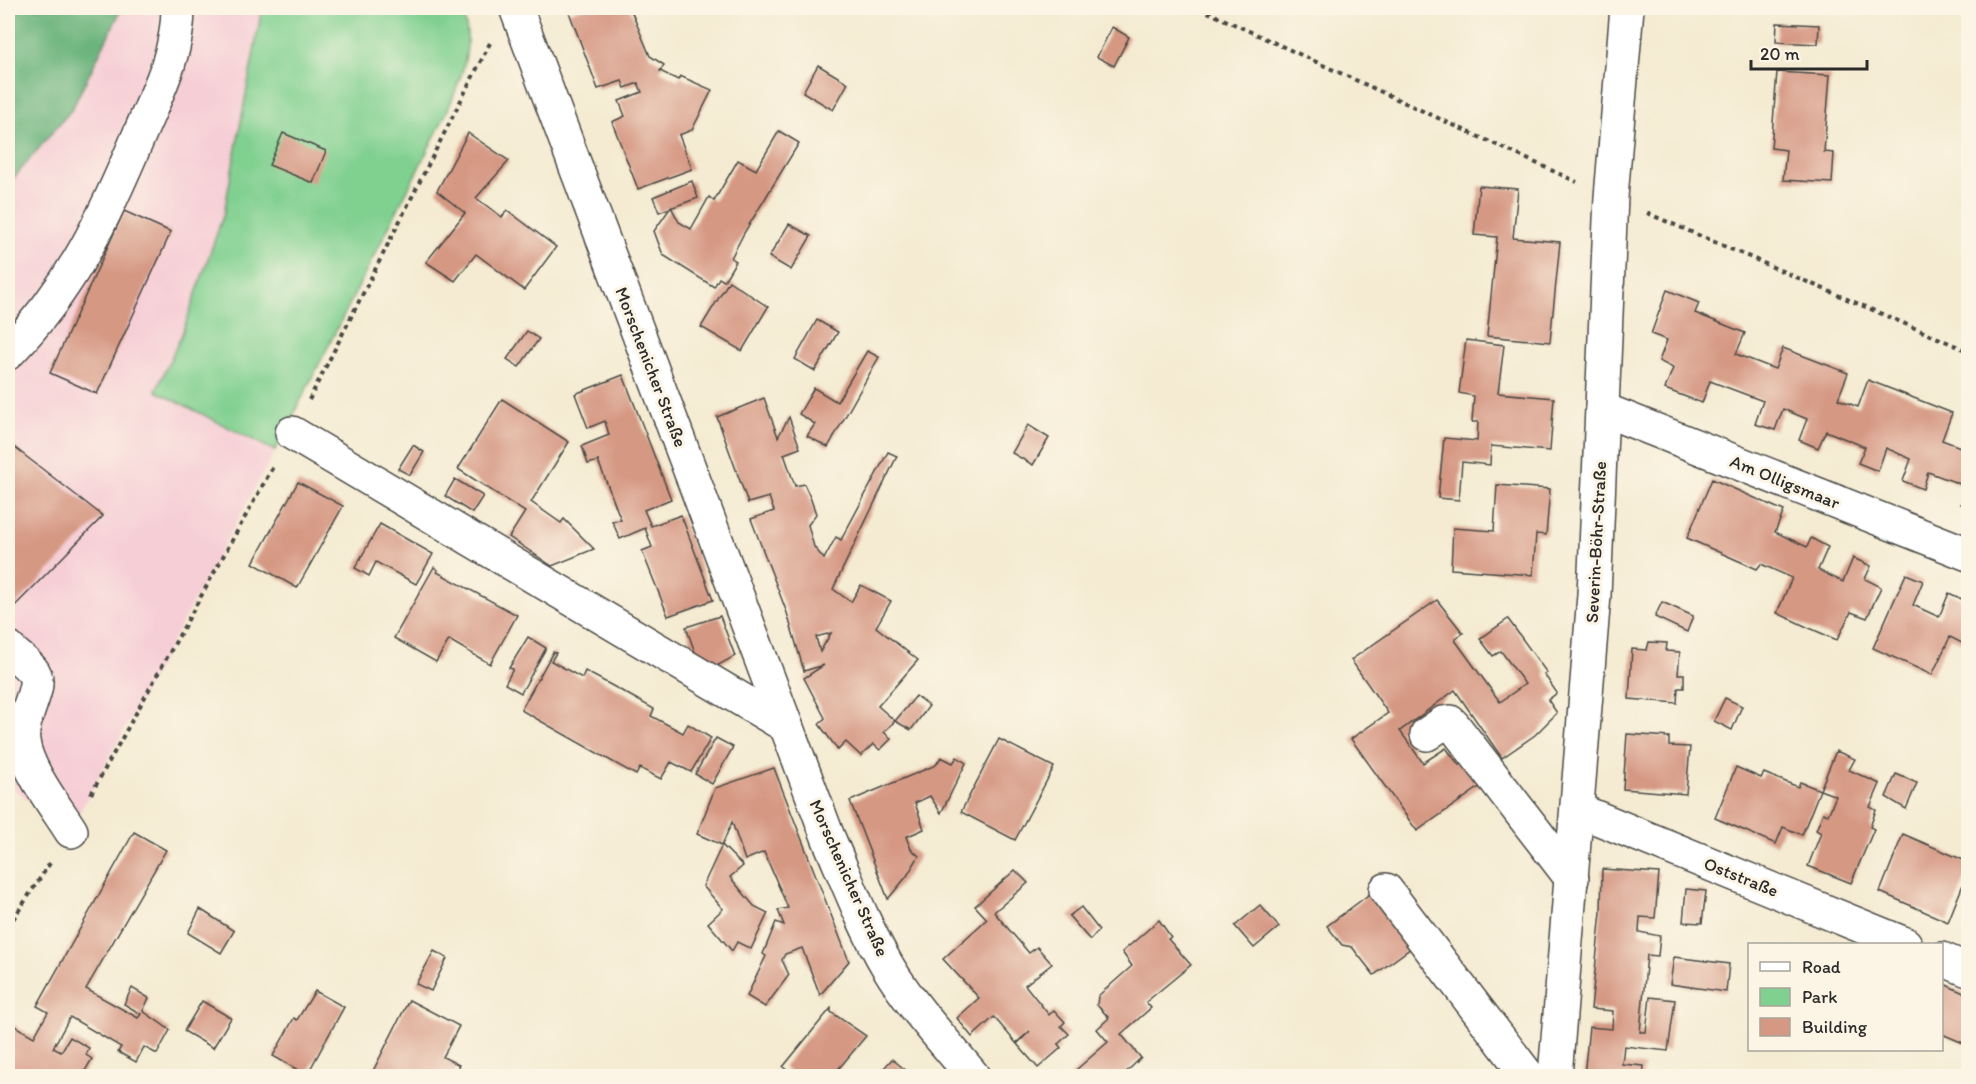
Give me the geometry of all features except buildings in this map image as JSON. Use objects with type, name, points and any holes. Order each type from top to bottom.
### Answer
[{"type":"street","points":[[8,353],[38,322],[72,275],[103,221],[170,64],[178,30],[178,8]]},
{"type":"street","name":"Severin-Böhr-Straße","points":[[1555,1077],[1594,595],[1611,197],[1627,8]]},
{"type":"street","name":"Morschenicher Straße","points":[[518,13],[786,726],[865,923],[889,968],[918,1011],[974,1077]]},
{"type":"street","name":"Am Olligsmaar","points":[[1602,409],[1968,554]]},
{"type":"street","points":[[292,433],[786,726]]},
{"type":"street","points":[[8,648],[34,672],[38,685],[22,723],[23,743],[32,767],[71,831]]},
{"type":"street","points":[[1427,734],[1443,723],[1450,722],[1572,879]]},
{"type":"street","name":"Oststraße","points":[[1578,810],[1900,943]]},
{"type":"street","points":[[1386,890],[1528,1077]]},
{"type":"street","points":[[1943,960],[1968,970]]},
{"type":"path","points":[[8,927],[71,831],[292,433],[494,36],[518,13]]},
{"type":"shaded area","points":[[122,8],[262,8],[224,213],[182,334],[157,391],[275,451],[69,832],[8,784],[8,185],[73,109]]},
{"type":"green space","points":[[8,8],[122,8],[72,109],[8,185]]},
{"type":"green space","points":[[262,8],[460,8],[467,35],[467,49],[461,77],[445,116],[275,451],[156,391],[182,334],[224,213]]}]
